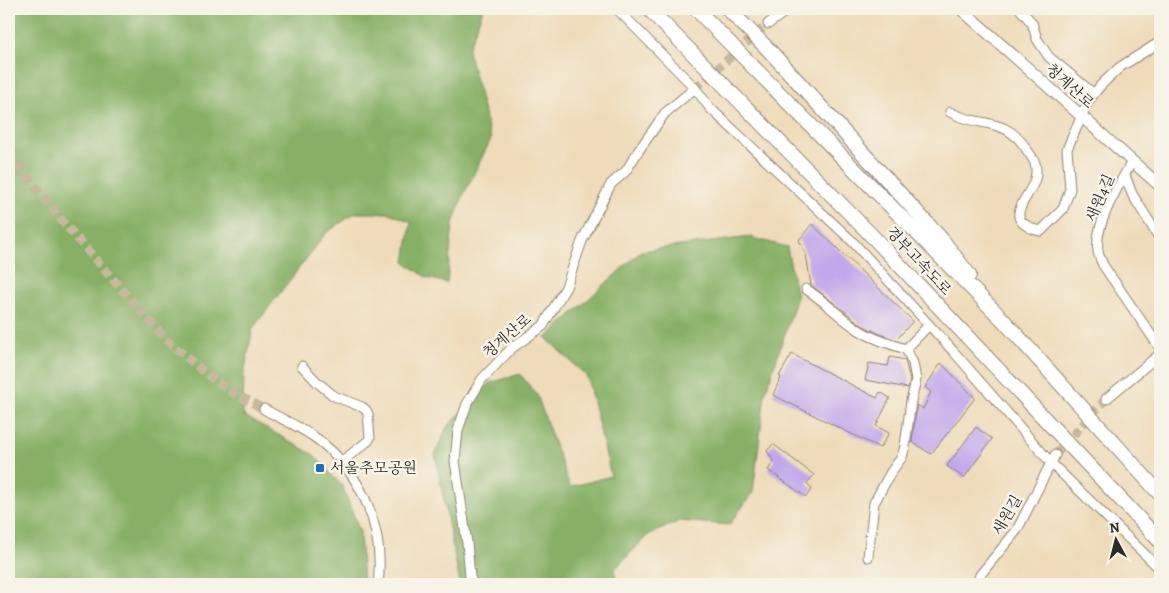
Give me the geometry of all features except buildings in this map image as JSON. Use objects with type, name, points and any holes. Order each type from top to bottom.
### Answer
[{"type":"highway","name":"경부고속도로","points":[[649,9],[874,237],[1160,541]]},
{"type":"highway","name":"경부고속도로","points":[[696,9],[1004,321],[1160,494]]},
{"type":"highway","points":[[729,9],[943,241],[1004,321]]},
{"type":"main road","name":"청계산로","points":[[961,9],[1132,161],[1158,180]]},
{"type":"street","points":[[617,9],[695,88],[710,108],[852,241],[1053,459],[1160,569]]},
{"type":"street","points":[[768,24],[789,9]]},
{"type":"street","points":[[1020,9],[1032,23],[1037,39],[1049,57],[1094,94]]},
{"type":"street","points":[[950,112],[961,118],[1000,125],[1012,132],[1024,146],[1035,162],[1035,176],[1032,189],[1019,212],[1019,217],[1022,222],[1035,230],[1041,231],[1063,209],[1070,189],[1067,149],[1094,94],[1120,67],[1160,42]]},
{"type":"street","name":"청계산로","points":[[473,584],[470,577],[455,461],[458,430],[467,404],[482,379],[512,348],[543,326],[566,287],[582,240],[612,184],[626,171],[665,113],[695,88]]},
{"type":"street","name":"새원4길","points":[[1132,161],[1108,207],[1100,233],[1098,250],[1103,265],[1160,348]]},
{"type":"street","points":[[1125,175],[1132,194],[1160,239]]},
{"type":"street","points":[[806,289],[821,298],[858,330],[885,343],[906,349],[913,363],[916,380],[905,446],[902,457],[891,472],[874,503],[868,557]]},
{"type":"street","points":[[906,349],[929,325]]},
{"type":"street","points":[[1106,399],[1160,354]]},
{"type":"street","points":[[302,366],[334,396],[362,407],[368,414],[370,434],[368,441],[341,462]]},
{"type":"street","points":[[264,409],[317,439],[341,462],[355,480],[373,518],[379,554],[378,584]]},
{"type":"street","name":"새원길","points":[[977,584],[980,575],[1017,530],[1053,459]]},
{"type":"green space","points":[[9,9],[483,9],[468,50],[491,139],[462,198],[453,224],[447,283],[427,278],[405,262],[411,222],[389,213],[355,213],[326,233],[253,328],[244,373],[243,415],[314,455],[343,487],[360,532],[363,584],[9,584]]},
{"type":"green space","points":[[750,237],[787,247],[797,297],[765,394],[753,493],[729,525],[680,521],[648,535],[615,569],[616,584],[460,584],[435,454],[447,427],[490,383],[520,374],[537,395],[570,487],[611,476],[587,377],[546,338],[641,251]]},
{"type":"tunnel","points":[[695,88],[768,24]]},
{"type":"tunnel","points":[[9,154],[62,221],[165,339],[209,376],[235,394],[264,409]]},
{"type":"tunnel","points":[[1055,455],[1106,399]]},
{"type":"place","name":"서울추모공원","points":[[320,468]]}]
